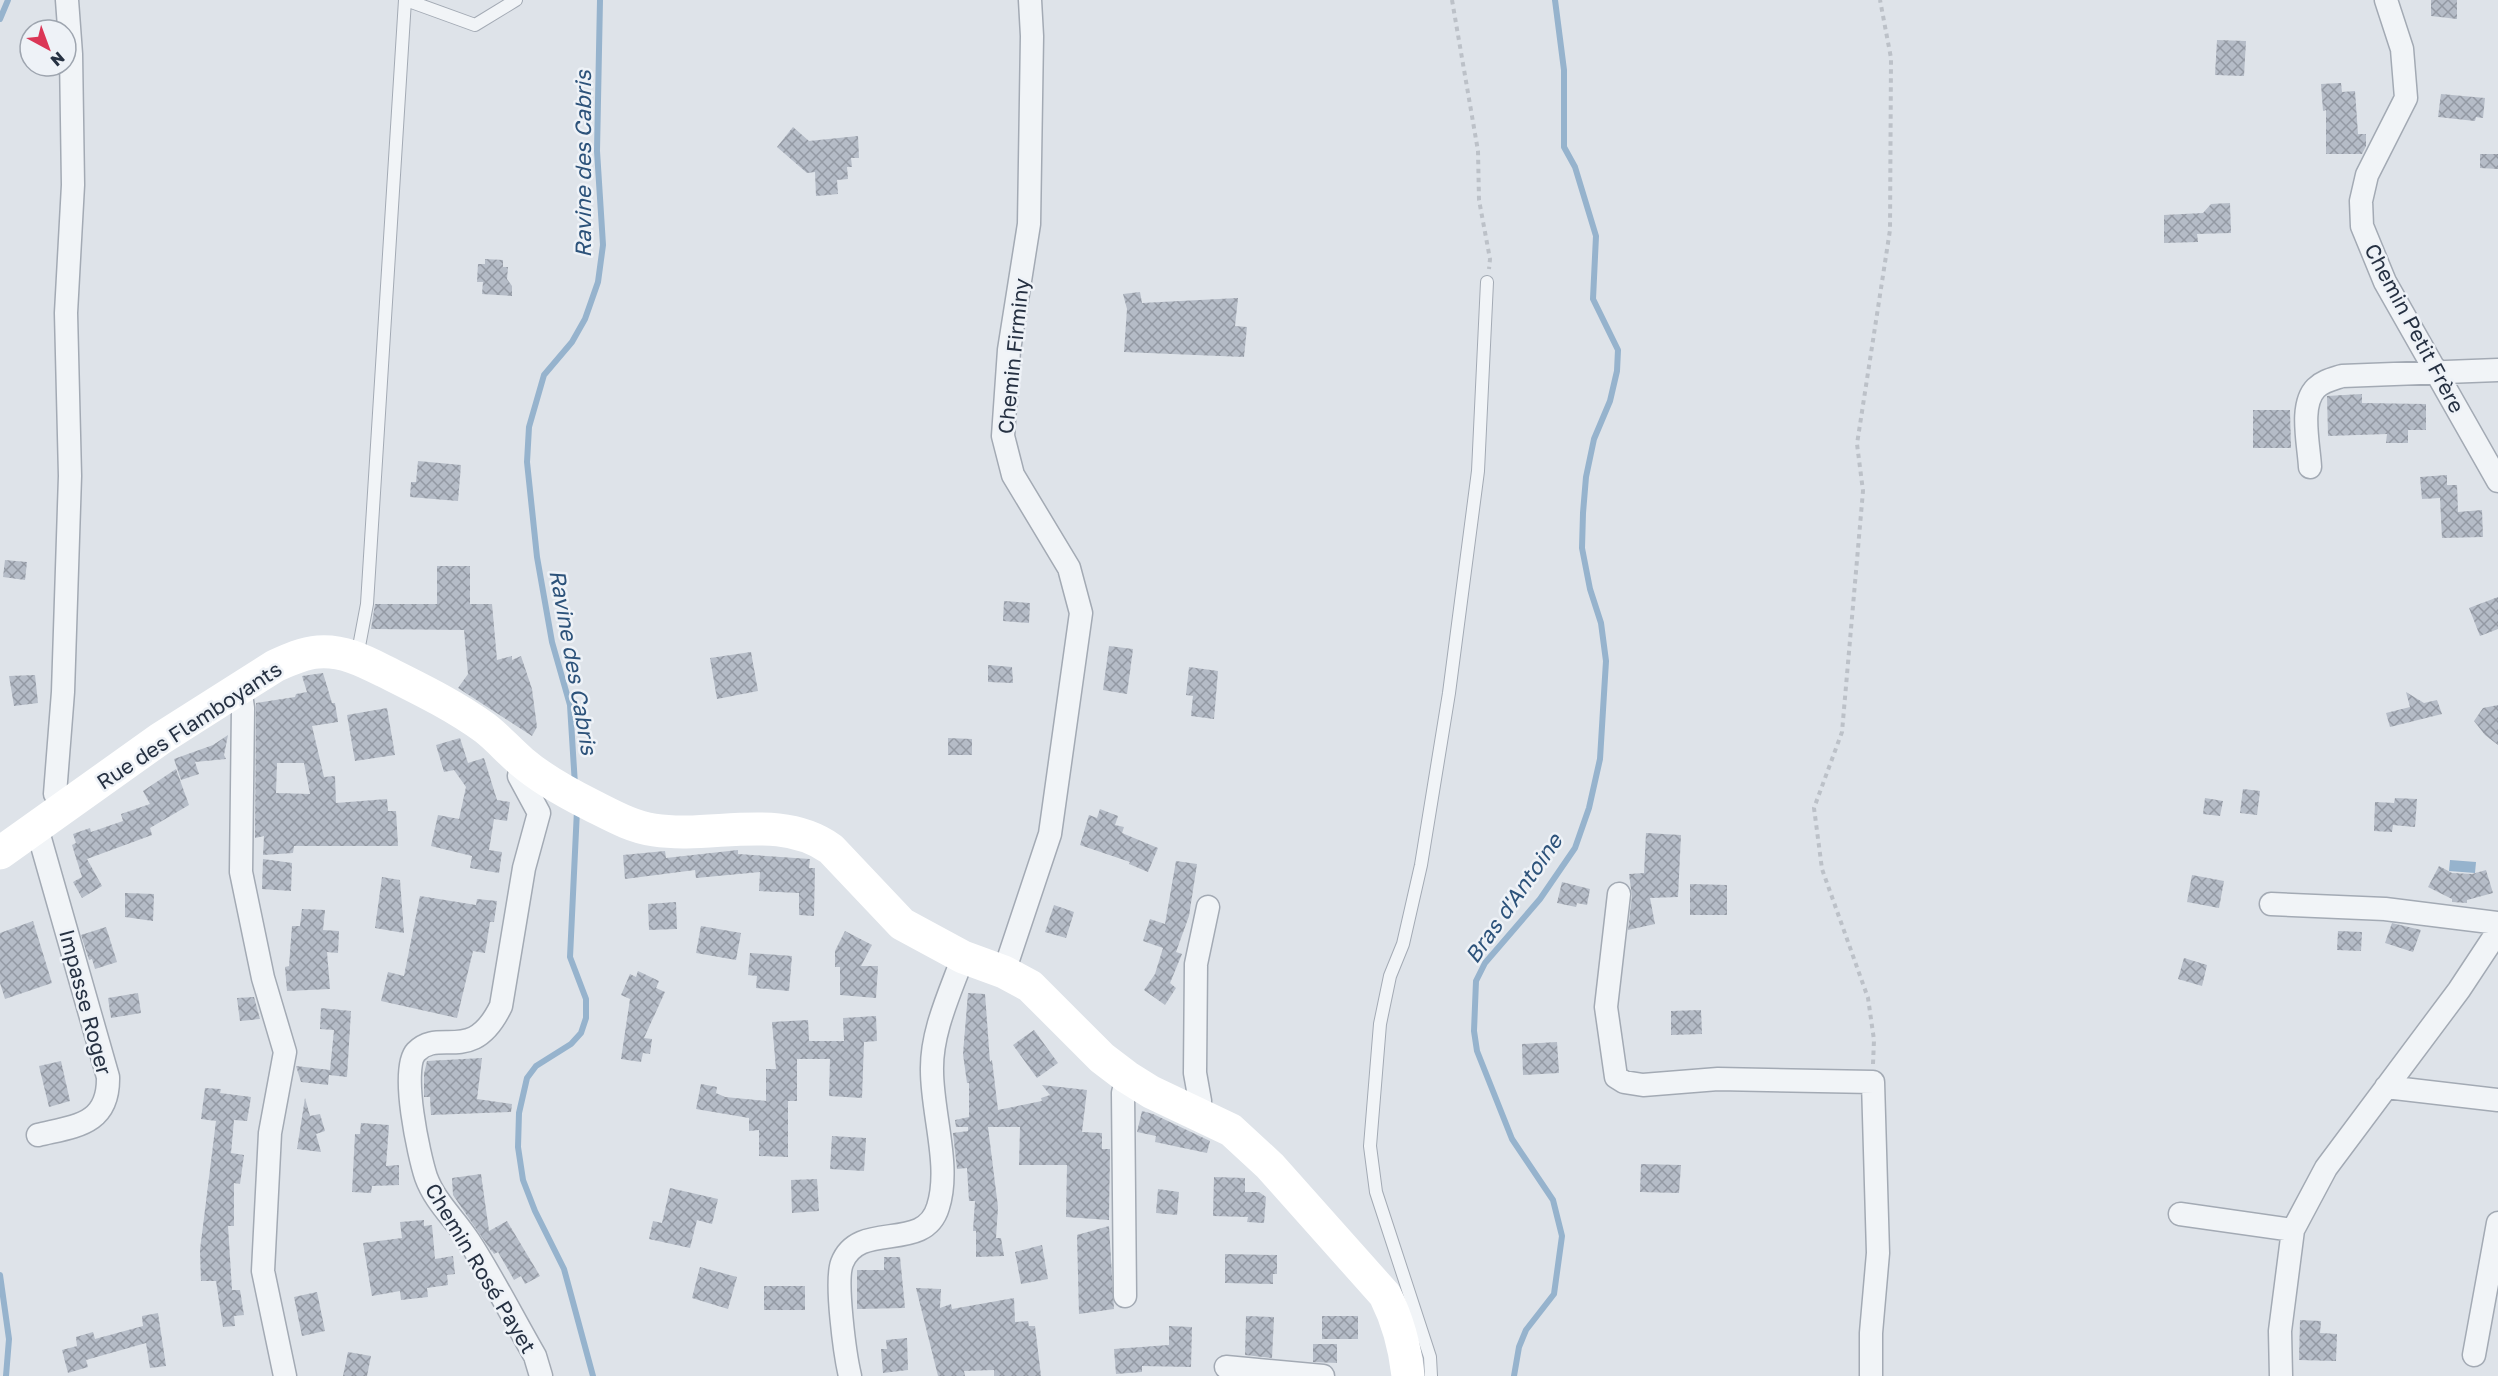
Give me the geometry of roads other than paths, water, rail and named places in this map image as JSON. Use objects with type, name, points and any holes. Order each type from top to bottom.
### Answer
[{"type":"main road","name":"Rue des Flamboyants","points":[[0,853],[160,739],[240,687],[295,657],[316,651],[334,652],[357,658],[465,714],[530,768],[589,804],[624,822],[652,830],[686,833],[774,829],[800,832],[831,849],[902,924],[963,957],[1004,972],[1030,986],[1102,1058],[1127,1077],[1150,1092],[1231,1130],[1270,1166],[1385,1295],[1395,1316],[1405,1350],[1408,1376]]},
{"type":"street","points":[[65,807],[55,794],[63,692],[69,487],[66,313],[73,185],[71,54],[67,0]]},
{"type":"street","name":"Chemin Firminy","points":[[1004,972],[1050,834],[1082,613],[1069,568],[1012,475],[1003,436],[1009,350],[1029,224],[1032,36],[1030,0]]},
{"type":"street","name":"Chemin Petit Frère","points":[[2386,0],[2402,49],[2406,98],[2399,117],[2367,175],[2361,201],[2362,226],[2385,282],[2498,481]]},
{"type":"street","points":[[2310,467],[2307,405],[2318,387],[2342,376],[2498,370]]},
{"type":"street","points":[[240,687],[243,708],[241,873],[263,978],[285,1052],[270,1133],[263,1271],[285,1376]]},
{"type":"street","name":"Chemin Rosé Payet","points":[[530,768],[519,776],[539,813],[525,868],[501,1006],[493,1023],[482,1034],[465,1043],[435,1044],[416,1052],[411,1062],[410,1073],[414,1130],[427,1178],[443,1208],[455,1219],[472,1245],[535,1356],[541,1376]]},
{"type":"street","name":"Impasse Roger","points":[[38,828],[108,1077],[105,1101],[88,1122],[38,1135]]},
{"type":"street","points":[[1618,894],[1606,1008],[1616,1077],[1624,1082],[1643,1085],[1718,1079],[1873,1082],[1878,1253],[1870,1334],[1871,1376]]},
{"type":"street","points":[[2271,904],[2385,909],[2498,923]]},
{"type":"street","points":[[1196,1112],[1200,1101],[1195,1073],[1196,964],[1208,907]]},
{"type":"street","points":[[2281,1376],[2280,1331],[2293,1230],[2326,1168],[2459,990],[2498,931]]},
{"type":"street","points":[[850,1376],[839,1277],[843,1261],[855,1247],[872,1238],[916,1233],[932,1220],[938,1207],[940,1157],[932,1071],[934,1045],[963,957]]},
{"type":"street","points":[[1125,1296],[1123,1093],[1127,1077]]},
{"type":"street","points":[[2386,1087],[2498,1100]]},
{"type":"street","points":[[2180,1214],[2293,1230]]},
{"type":"street","points":[[2474,1355],[2498,1223]]},
{"type":"street","points":[[1226,1367],[1323,1376]]},
{"type":"lane","points":[[357,658],[367,604],[405,0],[475,25],[516,0]]},
{"type":"lane","points":[[1431,1376],[1430,1357],[1376,1192],[1370,1146],[1380,1024],[1390,976],[1403,944],[1421,865],[1449,693],[1478,471],[1487,282]]},
{"type":"water","points":[[2450,860],[2476,862],[2475,873],[2449,871]]},
{"type":"waterway","points":[[0,19],[8,0]]},
{"type":"waterway","name":"Ravine des Cabris","points":[[575,785],[570,705],[552,642],[537,557],[527,462],[529,427],[544,375],[572,342],[585,319],[598,282],[603,245],[597,151],[600,0]]},
{"type":"waterway","name":"Bras d'Antoine","points":[[1514,1376],[1519,1347],[1526,1330],[1554,1294],[1562,1236],[1553,1200],[1512,1139],[1477,1051],[1474,1031],[1476,981],[1485,963],[1540,899],[1575,848],[1589,808],[1600,759],[1606,661],[1601,623],[1590,589],[1582,548],[1583,513],[1586,477],[1594,439],[1610,401],[1617,371],[1618,350],[1593,299],[1596,236],[1575,167],[1564,147],[1564,70],[1555,0]]},
{"type":"waterway","name":"Ravine des Cabris","points":[[577,810],[570,957],[586,999],[586,1018],[581,1033],[571,1044],[536,1066],[527,1078],[519,1113],[518,1147],[523,1180],[535,1211],[564,1269],[593,1376]]},
{"type":"waterway","points":[[0,1275],[9,1339],[6,1376]]}]
